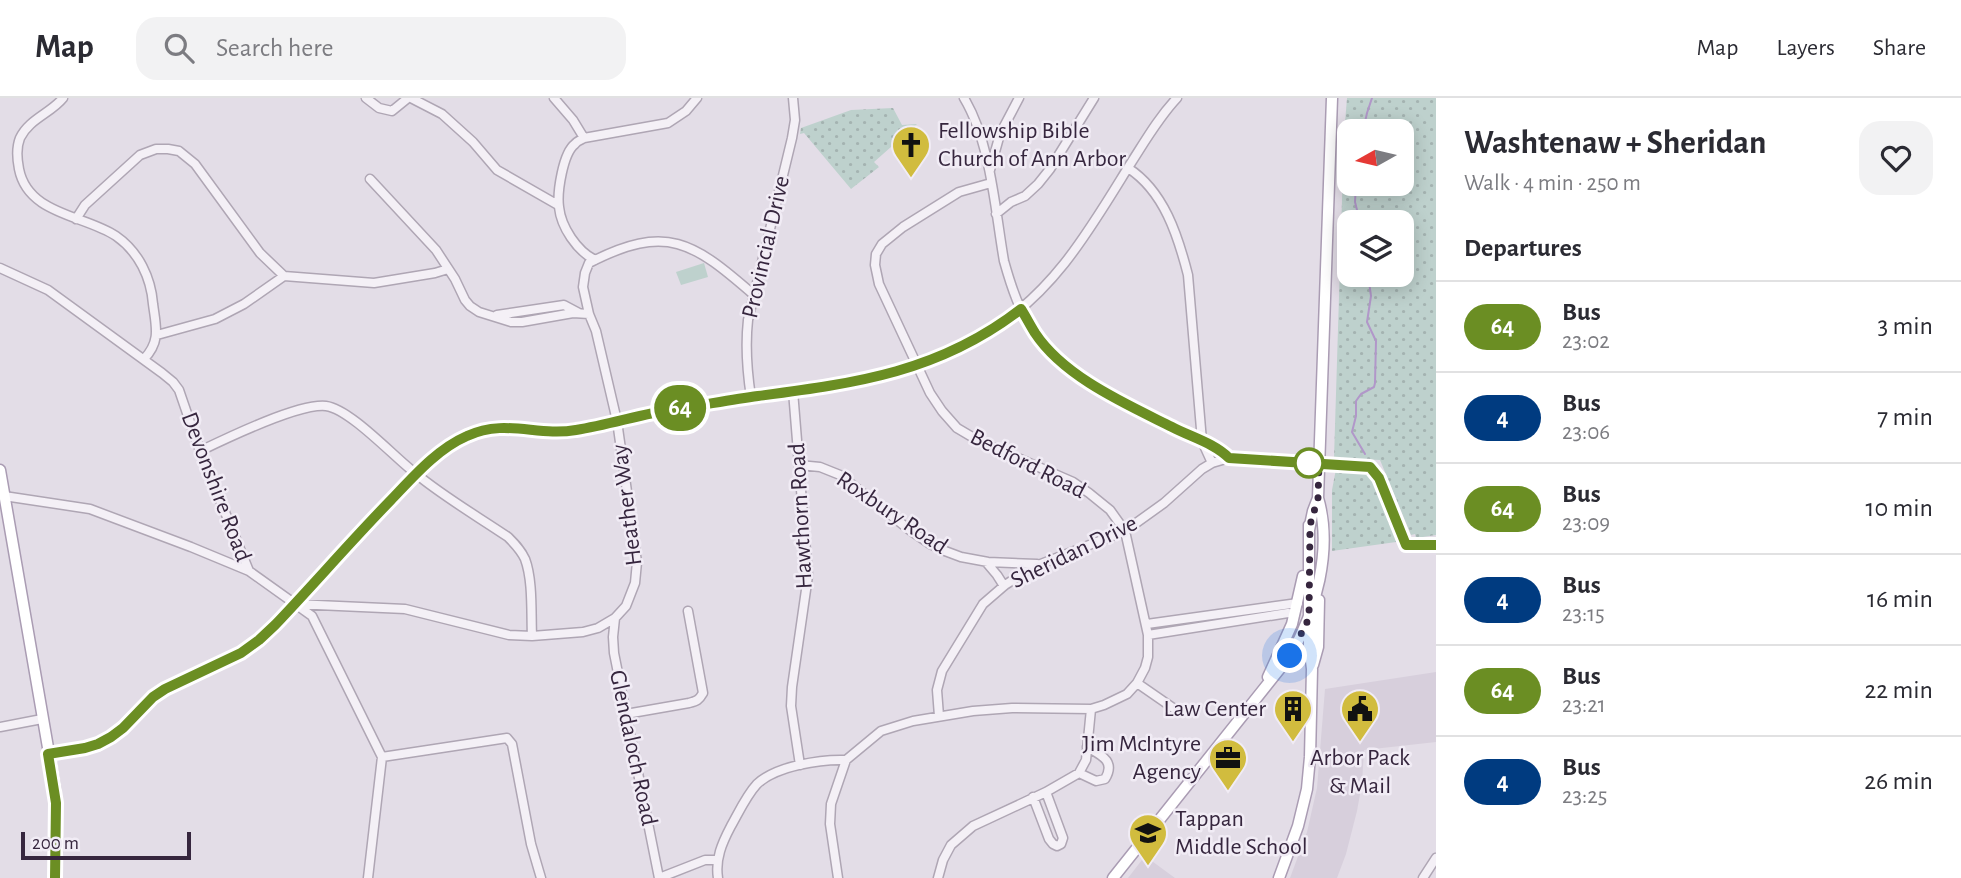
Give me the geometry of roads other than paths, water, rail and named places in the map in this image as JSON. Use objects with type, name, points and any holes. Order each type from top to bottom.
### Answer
[{"type":"main road","points":[[1262,690],[1283,648],[1295,614],[1310,525],[1318,498],[1332,98]]},
{"type":"main road","points":[[0,470],[56,803],[55,878]]},
{"type":"main road","points":[[1312,669],[1318,647],[1321,576],[1322,513],[1318,498]]},
{"type":"main road","points":[[1279,878],[1292,845],[1307,789],[1310,757],[1310,525]]},
{"type":"main road","points":[[1113,878],[1290,656],[1309,618],[1321,576]]},
{"type":"street","points":[[63,98],[31,123],[19,139],[17,157],[20,174],[36,199],[50,208],[118,237],[140,261],[152,290],[157,335],[156,343],[144,359]]},
{"type":"street","points":[[366,98],[379,108],[391,111],[410,98],[442,114],[473,142],[497,170],[558,205]]},
{"type":"street","points":[[554,98],[584,138]]},
{"type":"street","points":[[697,98],[686,111],[668,123],[584,138],[574,144],[567,155],[558,205],[569,233],[586,255],[595,260],[630,246],[670,241],[693,249],[718,264],[754,295]]},
{"type":"street","name":"Provincial Drive","points":[[751,397],[746,340],[754,295],[792,138],[795,120],[793,98]]},
{"type":"street","points":[[964,98],[982,139],[1004,261],[1021,309],[1036,335],[1060,361],[1083,379],[1222,451],[1229,458]]},
{"type":"street","points":[[990,178],[1000,134],[1018,98]]},
{"type":"street","points":[[996,214],[1011,202],[1025,196],[1038,184],[1094,98]]},
{"type":"street","points":[[48,754],[98,744],[123,728],[153,697],[165,689],[250,648],[275,625],[416,474],[464,437],[480,430],[506,426],[562,432],[658,411],[872,379],[967,345],[1021,309],[1064,265],[1162,116],[1177,98]]},
{"type":"street","points":[[982,139],[1000,134]]},
{"type":"street","points":[[76,219],[85,205],[140,155],[156,149],[179,151],[195,164],[260,254],[284,276],[373,283],[449,269]]},
{"type":"street","points":[[1128,168],[1153,190],[1172,226],[1183,256],[1188,275],[1202,441],[1212,463]]},
{"type":"street","name":"Bedford Road","points":[[990,178],[959,192],[903,227],[882,244],[875,265],[879,284],[930,393],[957,428],[979,442],[1073,482],[1110,510],[1125,531],[1149,635],[1148,657],[1138,683]]},
{"type":"street","points":[[370,179],[436,250],[470,306],[479,312],[510,322],[584,313]]},
{"type":"street","name":"Heather Way","points":[[595,260],[589,263],[585,273],[584,313],[596,331],[618,421],[637,562],[632,593],[626,606],[615,618]]},
{"type":"street","name":"Devonshire Road","points":[[0,268],[48,290],[173,382],[248,571],[312,616],[382,757]]},
{"type":"street","points":[[157,335],[215,318],[244,304],[284,276]]},
{"type":"street","name":"Hawthorn Road","points":[[793,391],[808,576],[790,706],[800,765]]},
{"type":"street","points":[[200,450],[291,412],[327,406],[345,413],[416,474],[508,537],[518,547],[528,571],[532,636]]},
{"type":"street","name":"Sheridan Drive","points":[[939,716],[937,690],[942,671],[983,604],[1032,567],[1125,531],[1212,463],[1229,458],[1365,466],[1374,470],[1379,478],[1406,545],[1436,545]]},
{"type":"street","name":"Roxbury Road","points":[[799,465],[820,467],[840,475],[930,544],[961,557],[986,562],[1040,564]]},
{"type":"street","points":[[4,496],[90,509],[248,571]]},
{"type":"street","points":[[986,562],[1004,586]]},
{"type":"street","points":[[1147,624],[1298,603]]},
{"type":"street","points":[[295,604],[405,610],[509,635],[583,632],[598,628],[615,618]]},
{"type":"street","points":[[626,714],[690,703],[700,698],[703,693],[688,611]]},
{"type":"street","points":[[1236,611],[1238,621]]},
{"type":"street","points":[[1149,635],[1295,614]]},
{"type":"street","name":"Glendaloch Road","points":[[615,618],[614,653],[659,878]]},
{"type":"street","points":[[838,878],[830,824],[831,804],[846,760],[881,731],[913,721],[974,711],[1012,708],[1091,709],[1127,695],[1138,683],[1176,710]]},
{"type":"street","points":[[938,878],[943,859],[951,845],[973,826],[1079,773],[1086,760],[1091,709]]},
{"type":"street","points":[[0,727],[42,719]]},
{"type":"street","points":[[368,878],[382,757],[507,738],[512,744],[531,844],[541,878]]},
{"type":"street","points":[[1079,773],[1096,780],[1105,779],[1108,774],[1107,760],[1087,747]]},
{"type":"street","points":[[718,878],[717,860],[727,835],[746,799],[759,783],[800,765],[833,759],[846,760]]},
{"type":"street","points":[[1034,797],[1049,839],[1056,846],[1061,844],[1063,838],[1045,792]]},
{"type":"street","points":[[1423,878],[1436,858]]},
{"type":"street","points":[[659,878],[705,860],[717,860]]},
{"type":"waterway","points":[[1366,119],[1372,98]]},
{"type":"waterway","points":[[1355,196],[1357,210]]},
{"type":"waterway","points":[[1365,454],[1352,432],[1356,401],[1361,394],[1374,387],[1375,383],[1376,341],[1367,322],[1370,287]]},
{"type":"place","name":"Fellowship Bible Church of Ann Arbor","points":[[911,179]]},
{"type":"place","name":"Law Center","points":[[1293,743]]},
{"type":"place","name":"Arbor Pack & Mail","points":[[1360,743]]},
{"type":"place","name":"Jim McIntyre Agency","points":[[1228,792]]},
{"type":"place","name":"Tappan Middle School","points":[[1148,867]]}]
